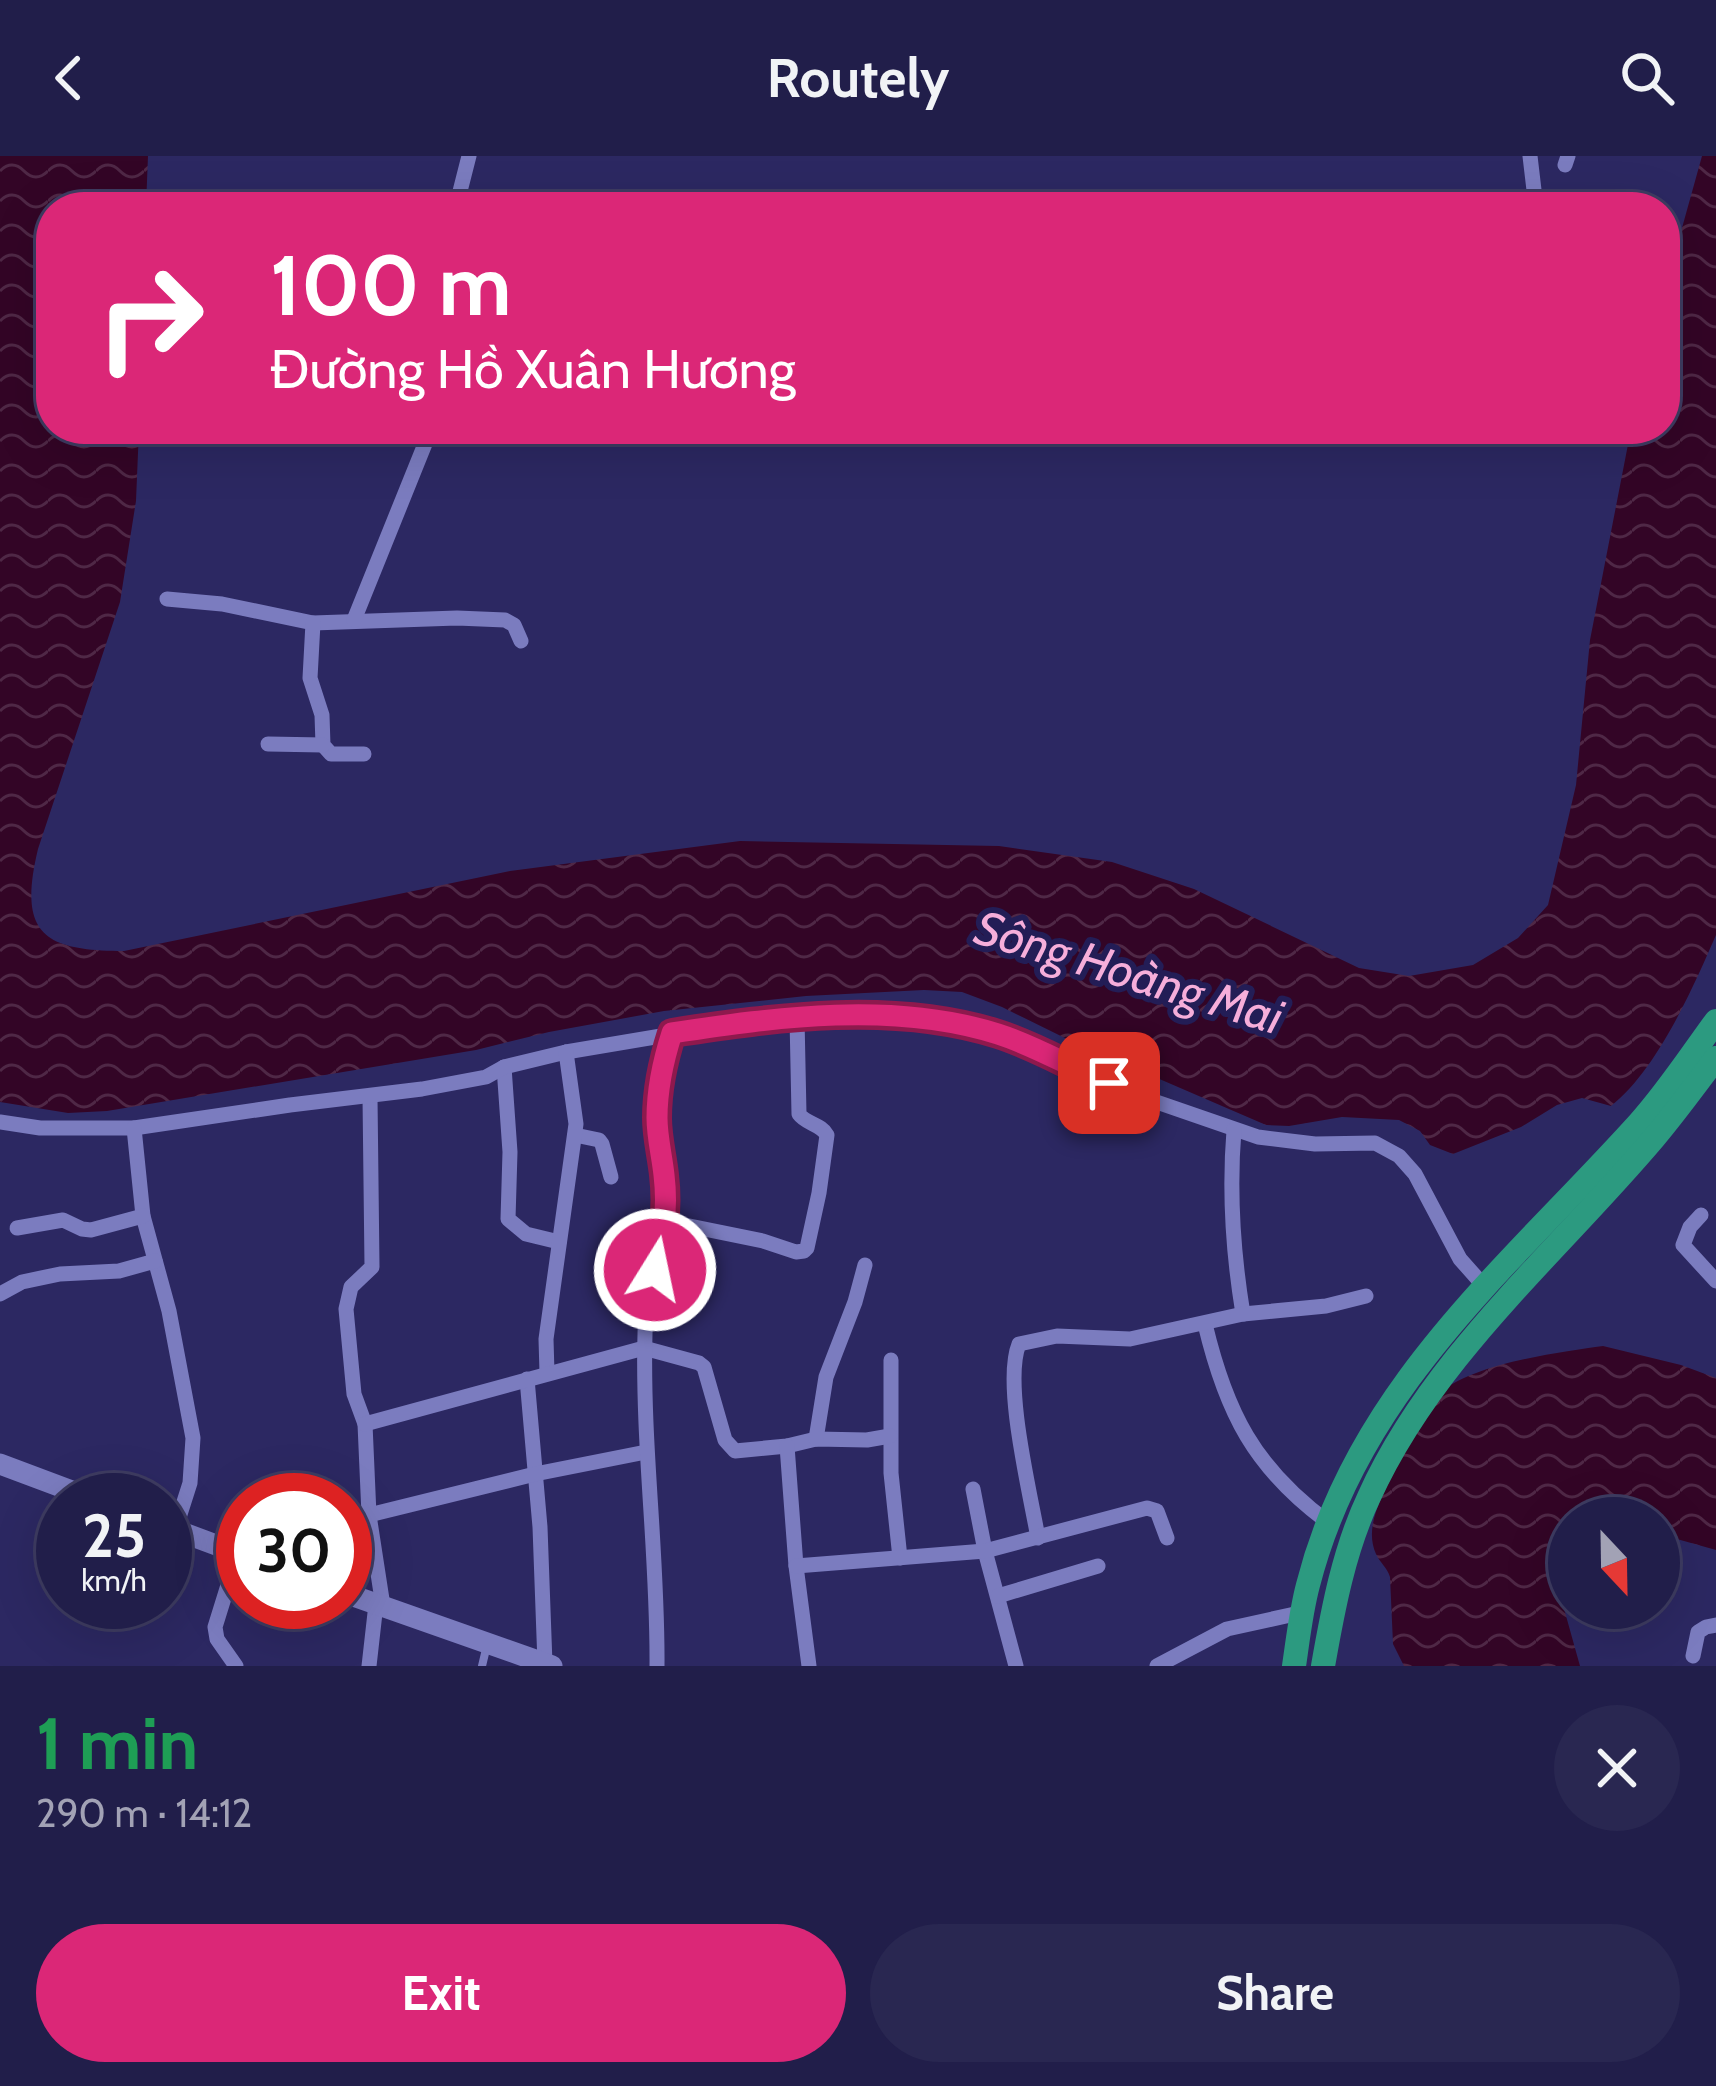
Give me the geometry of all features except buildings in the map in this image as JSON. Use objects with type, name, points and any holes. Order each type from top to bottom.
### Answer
[{"type":"highway","points":[[1294,1666],[1307,1587],[1329,1522],[1385,1411],[1429,1349],[1484,1286],[1642,1119],[1716,1021]]},
{"type":"highway","points":[[1323,1666],[1348,1551],[1368,1498],[1402,1436],[1442,1376],[1655,1137],[1716,1058]]},
{"type":"main road","points":[[0,1464],[36,1478]]},
{"type":"main road","points":[[372,1603],[484,1654],[548,1665]]},
{"type":"street","points":[[460,192],[469,156]]},
{"type":"street","points":[[1530,156],[1534,192]]},
{"type":"street","points":[[354,620],[425,444]]},
{"type":"street","points":[[166,599],[222,604],[314,622],[505,620],[514,625],[521,640]]},
{"type":"street","points":[[314,622],[310,679],[322,715],[323,745],[331,754],[364,754]]},
{"type":"street","points":[[268,744],[323,745]]},
{"type":"street","points":[[664,1222],[796,1252],[807,1247],[826,1135],[799,1114],[796,1018]]},
{"type":"street","points":[[0,1122],[40,1128],[134,1128],[486,1077],[504,1067],[566,1052],[672,1033],[796,1018],[908,1018],[997,1034],[1144,1098],[1234,1130],[1296,1143],[1366,1142],[1388,1149],[1415,1174],[1460,1259],[1484,1286]]},
{"type":"street","points":[[657,1666],[644,1348],[648,1294],[664,1222],[658,1100],[672,1033]]},
{"type":"street","points":[[547,1373],[547,1339],[575,1136],[566,1052]]},
{"type":"street","points":[[504,1067],[510,1152],[508,1220],[526,1234],[559,1242]]},
{"type":"street","points":[[367,1473],[365,1424],[354,1394],[346,1309],[347,1294],[370,1271],[373,1260],[370,1097]]},
{"type":"street","points":[[134,1128],[143,1216],[169,1311],[193,1438],[191,1473]]},
{"type":"street","points":[[1234,1130],[1234,1240],[1243,1314]]},
{"type":"street","points":[[575,1136],[602,1144],[611,1177]]},
{"type":"street","points":[[1701,1215],[1683,1245],[1716,1281]]},
{"type":"street","points":[[17,1228],[63,1220],[91,1230],[143,1216]]},
{"type":"street","points":[[0,1294],[22,1282],[74,1272],[119,1271],[155,1261]]},
{"type":"street","points":[[816,1439],[826,1377],[865,1265]]},
{"type":"street","points":[[1038,1538],[1017,1422],[1019,1344],[1057,1336],[1130,1339],[1243,1314],[1326,1306],[1366,1296]]},
{"type":"street","points":[[1204,1324],[1219,1379],[1246,1434],[1284,1487],[1329,1522]]},
{"type":"street","points":[[365,1424],[644,1348],[704,1367],[732,1450],[890,1436]]},
{"type":"street","points":[[892,1360],[892,1489],[900,1558]]},
{"type":"street","points":[[527,1379],[548,1665]]},
{"type":"street","points":[[787,1446],[809,1666]]},
{"type":"street","points":[[372,1514],[646,1452]]},
{"type":"street","points":[[974,1489],[985,1551],[1016,1666]]},
{"type":"street","points":[[796,1566],[985,1551],[1147,1508],[1157,1511],[1167,1538]]},
{"type":"street","points":[[369,1666],[379,1605],[372,1542]]},
{"type":"street","points":[[998,1596],[1098,1567]]},
{"type":"street","points":[[1156,1666],[1227,1629],[1304,1612]]},
{"type":"street","points":[[216,1624],[217,1639],[236,1666]]},
{"type":"street","points":[[1693,1656],[1698,1632],[1716,1625]]},
{"type":"water","name":"Sông Hoàng Mai","points":[[0,156],[148,156],[147,192],[36,192],[36,444],[138,444],[136,501],[120,602],[38,849],[33,878],[35,918],[55,941],[124,951],[510,871],[740,841],[999,846],[1112,862],[1194,889],[1359,968],[1409,976],[1473,965],[1518,938],[1548,905],[1576,785],[1590,640],[1628,444],[1680,444],[1680,235],[1702,156],[1716,156],[1716,935],[1658,1050],[1611,1106],[1582,1098],[1557,1105],[1521,1127],[1453,1154],[1430,1145],[1420,1131],[1399,1120],[1342,1117],[1266,1125],[1002,1007],[962,992],[924,990],[664,1011],[476,1050],[107,1111],[68,1113],[0,1102]]},
{"type":"water","points":[[1603,1346],[1716,1378],[1716,1550],[1680,1540],[1680,1497],[1548,1497],[1548,1629],[1570,1629],[1580,1666],[1404,1666],[1393,1644],[1390,1577],[1376,1554],[1372,1532],[1381,1499],[1418,1421],[1451,1385],[1491,1368]]},
{"type":"route","points":[[655,1270],[665,1228],[658,1100],[672,1033],[744,1022],[839,1016],[944,1022],[997,1034],[1109,1083]]}]
